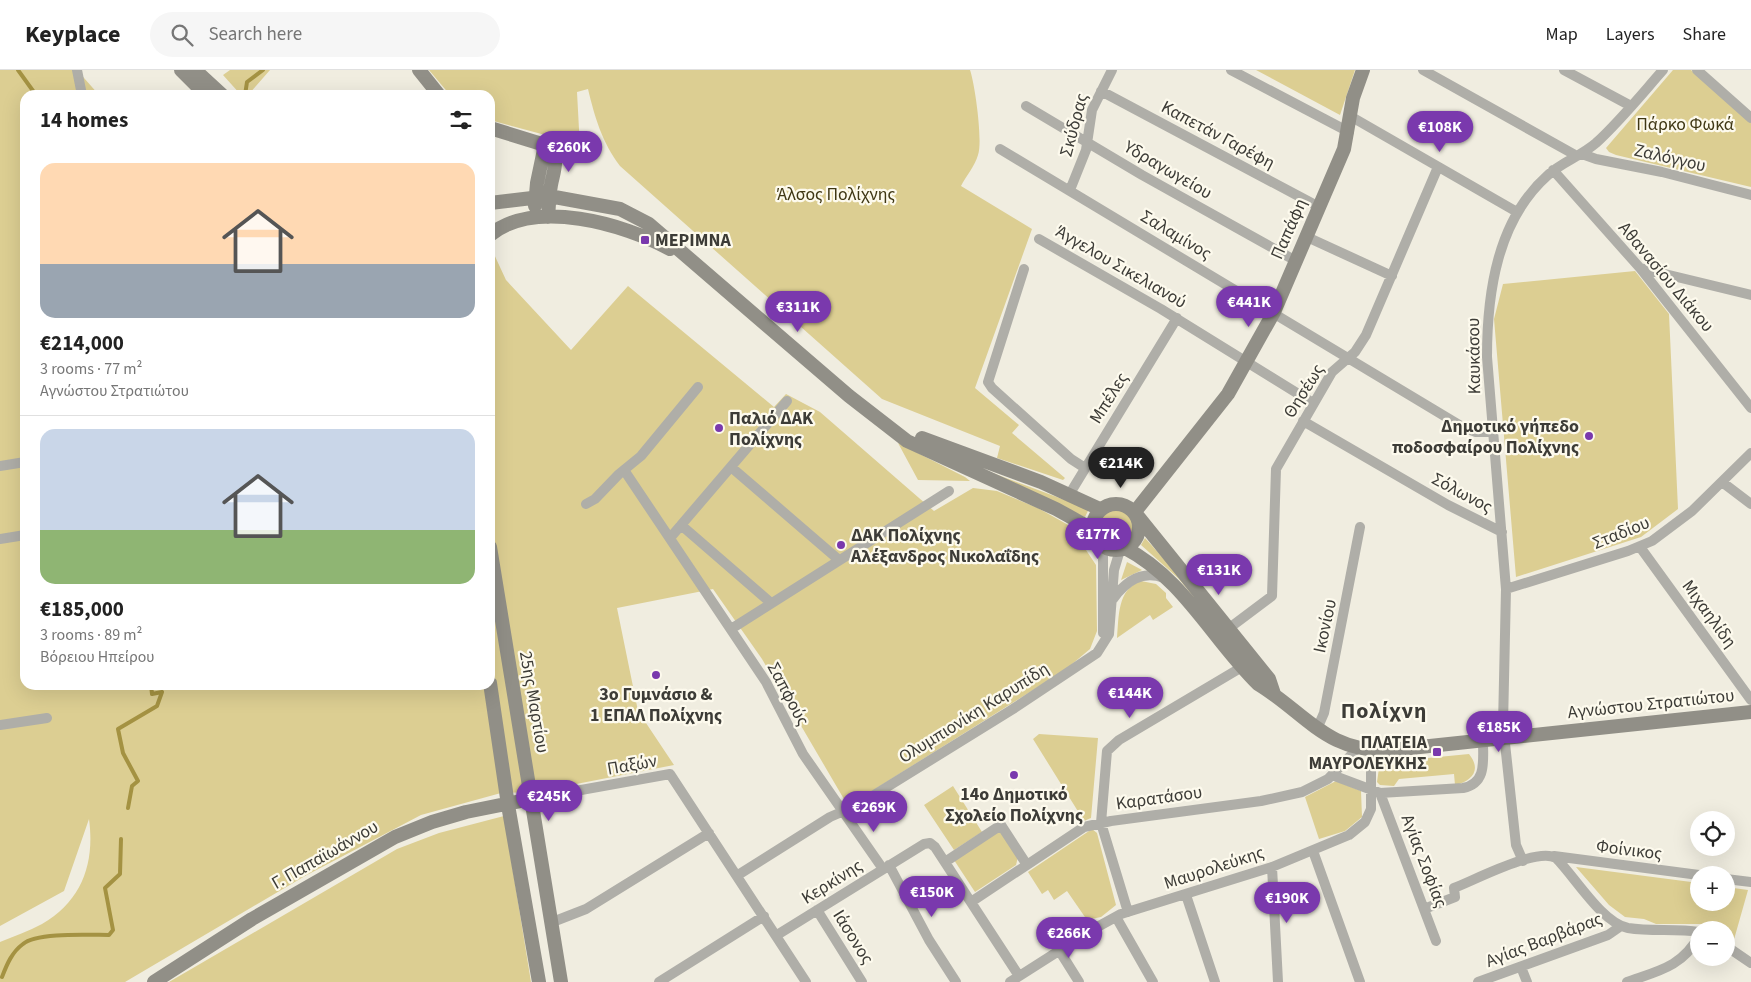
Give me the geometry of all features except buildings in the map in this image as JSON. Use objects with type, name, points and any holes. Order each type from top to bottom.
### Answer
[{"type":"street","points":[[77,70],[81,90]]},
{"type":"street","points":[[181,70],[201,90]]},
{"type":"street","points":[[195,70],[217,90]]},
{"type":"street","points":[[419,70],[435,90]]},
{"type":"street","name":"Σκύδρας","points":[[1070,190],[1083,161],[1088,142],[1091,113],[1100,91],[1112,70]]},
{"type":"street","points":[[1232,70],[1348,132]]},
{"type":"street","name":"Παπάφη","points":[[1135,514],[1228,394],[1274,312],[1344,149],[1350,116],[1363,70]]},
{"type":"street","name":"Ζαλόγγου","points":[[1423,70],[1579,155],[1751,195]]},
{"type":"street","points":[[1564,70],[1578,73],[1631,106]]},
{"type":"street","name":"Καυκάσου","points":[[1523,861],[1516,846],[1504,738],[1506,589],[1488,357],[1489,309],[1499,258],[1517,212],[1532,191],[1553,170],[1579,155],[1600,139],[1663,70]]},
{"type":"street","points":[[1697,70],[1751,118]]},
{"type":"street","name":"Καπετάν Γαρέφη","points":[[1100,91],[1320,208]]},
{"type":"street","name":"Υδραγωγείου","points":[[1026,106],[1296,261]]},
{"type":"street","points":[[1350,116],[1517,212]]},
{"type":"street","points":[[495,130],[545,145],[542,217]]},
{"type":"street","name":"Σαλαμίνος","points":[[1000,149],[1461,426],[1476,432],[1493,432]]},
{"type":"street","name":"Θησέως","points":[[1228,629],[1272,596],[1274,473],[1332,372],[1357,350],[1368,331],[1438,167]]},
{"type":"street","name":"Αθανασίου Διάκου","points":[[1553,170],[1640,268],[1751,408]]},
{"type":"street","points":[[495,202],[543,196],[620,209],[649,224],[849,396],[907,441],[1056,509],[1092,528]]},
{"type":"street","points":[[495,232],[507,224],[542,217],[596,222],[616,226],[654,240],[695,262]]},
{"type":"street","points":[[1306,237],[1392,276]]},
{"type":"street","name":"Άγγελου Σικελιανού","points":[[1039,239],[1177,318],[1314,403]]},
{"type":"street","points":[[1640,268],[1751,295]]},
{"type":"street","points":[[1024,270],[988,382],[989,386],[1071,459],[1085,468]]},
{"type":"street","name":"Μπέλες","points":[[1068,495],[1177,318]]},
{"type":"street","points":[[586,504],[597,498],[624,470],[641,456],[698,387]]},
{"type":"street","points":[[670,538],[788,401]]},
{"type":"street","name":"Σόλωνος","points":[[1303,421],[1448,505],[1502,532]]},
{"type":"street","points":[[886,424],[1100,509]]},
{"type":"street","name":"Σταδίου","points":[[1506,589],[1640,547],[1676,525],[1751,453]]},
{"type":"street","points":[[0,466],[20,463]]},
{"type":"street","points":[[731,467],[839,560]]},
{"type":"street","name":"Σαπφούς","points":[[624,470],[706,591],[771,692],[798,747],[886,867],[956,982]]},
{"type":"street","points":[[1722,482],[1751,504]]},
{"type":"street","points":[[731,629],[949,490]]},
{"type":"street","points":[[1274,694],[1269,679],[1135,514],[1128,507],[1119,503],[1109,504],[1100,509],[1094,517],[1092,528],[1094,537],[1101,545],[1110,549],[1123,549],[1150,563],[1170,581],[1258,684],[1274,694],[1317,729],[1364,750]]},
{"type":"street","points":[[1123,549],[1133,542],[1138,534],[1139,524],[1135,514]]},
{"type":"street","points":[[681,525],[771,603]]},
{"type":"street","name":"Ικονίου","points":[[1317,729],[1324,713],[1360,527]]},
{"type":"street","points":[[0,539],[20,536]]},
{"type":"street","points":[[1097,653],[1104,628],[1104,556],[1101,545]]},
{"type":"street","name":"Μιχαηλίδη","points":[[1640,547],[1751,700]]},
{"type":"street","name":"Ολυμπιονίκη Καρυπίδη","points":[[738,876],[830,817],[844,812],[1012,709],[1097,653],[1109,634],[1114,570],[1123,549]]},
{"type":"street","points":[[1113,599],[1128,582],[1141,575],[1156,575],[1170,581]]},
{"type":"street","name":"25ης Μαρτίου","points":[[495,578],[561,982]]},
{"type":"street","points":[[1128,912],[1101,823],[1104,764],[1109,748],[1242,667]]},
{"type":"street","points":[[491,690],[508,805],[539,982]]},
{"type":"street","name":"Αγνώστου Στρατιώτου","points":[[1364,750],[1483,741],[1751,712]]},
{"type":"street","points":[[0,725],[47,718]]},
{"type":"street","points":[[1332,775],[1376,792],[1414,793],[1463,788],[1473,785],[1479,780],[1483,771],[1483,741]]},
{"type":"street","name":"Καρατάσου","points":[[971,902],[1084,827],[1283,797],[1308,790],[1332,775],[1364,750]]},
{"type":"street","name":"Μαυρολεύκης","points":[[1010,982],[1059,950],[1116,917],[1272,866],[1344,838],[1364,824],[1376,792],[1364,750]]},
{"type":"street","name":"Παξών","points":[[531,799],[670,774],[709,833]]},
{"type":"street","name":"Αγίας Σοφίας","points":[[1376,792],[1436,941]]},
{"type":"street","name":"Γ. Παπαϊωάννου","points":[[154,982],[252,919],[395,836],[457,814],[531,799]]},
{"type":"street","points":[[1019,976],[945,862],[1000,825],[1027,865]]},
{"type":"street","points":[[550,923],[586,909],[709,833],[806,982]]},
{"type":"street","name":"Κερκίνης","points":[[777,935],[924,844],[931,844],[945,862]]},
{"type":"street","points":[[1313,851],[1360,982]]},
{"type":"street","name":"Φοίνικος","points":[[1424,909],[1455,897],[1454,888],[1541,855],[1690,874]]},
{"type":"street","points":[[1554,856],[1596,905],[1621,926],[1634,929],[1690,932]]},
{"type":"street","points":[[1272,866],[1278,982]]},
{"type":"street","points":[[1735,880],[1751,882]]},
{"type":"street","points":[[1186,895],[1215,982]]},
{"type":"street","name":"Ιάσoνος","points":[[817,910],[862,982]]},
{"type":"street","points":[[658,982],[764,916]]},
{"type":"street","points":[[1116,917],[1153,982]]},
{"type":"street","name":"Αγίας Βαρβάρας","points":[[1478,982],[1608,935],[1621,926]]},
{"type":"street","points":[[1059,950],[1079,982]]},
{"type":"street","points":[[1627,982],[1678,962],[1690,951]]},
{"type":"street","points":[[1735,952],[1751,963]]},
{"type":"street","points":[[1521,966],[1527,982]]},
{"type":"green space","points":[[0,70],[77,70],[95,90],[20,90],[20,690],[495,690],[495,256],[506,280],[571,350],[628,286],[774,407],[786,394],[820,412],[934,511],[973,488],[997,491],[1038,508],[1070,526],[1096,565],[1097,631],[1090,649],[1065,670],[848,806],[762,659],[713,589],[617,608],[638,711],[674,765],[535,792],[501,793],[421,815],[305,876],[125,982],[0,982],[0,942],[42,924],[56,915],[76,892],[83,879],[90,851],[89,819],[64,891],[0,926]]},
{"type":"green space","points":[[230,70],[270,70],[252,90],[236,90],[223,75]]},
{"type":"green space","name":"Άλσος Πολίχνης","points":[[429,70],[970,70],[978,113],[980,138],[975,163],[961,186],[1032,229],[975,388],[1019,425],[1012,433],[1065,478],[1063,480],[997,458],[1000,446],[882,399],[620,166],[608,148],[600,129],[588,89],[577,92],[580,148],[549,136],[495,121],[495,90],[446,90]]},
{"type":"green space","points":[[1256,70],[1355,70],[1340,115]]},
{"type":"green space","name":"Πάρκο Φωκά","points":[[1673,70],[1691,70],[1751,123],[1751,187],[1616,155],[1609,152],[1606,148]]},
{"type":"green space","name":"Δημοτικό γήπεδο ποδοσφαίρου Πολίχνης","points":[[1635,271],[1669,314],[1678,509],[1641,537],[1516,577],[1494,319],[1503,284]]},
{"type":"green space","points":[[898,443],[965,477],[970,481],[918,480]]},
{"type":"green space","points":[[958,460],[1089,509],[1085,517]]},
{"type":"green space","points":[[1116,508],[1123,509],[1129,513],[1133,519],[1133,533],[1129,539],[1123,543],[1116,544],[1109,543],[1103,539],[1099,533],[1098,526],[1099,519],[1103,513],[1109,509]]},
{"type":"green space","points":[[1145,538],[1180,577],[1263,681],[1178,578],[1141,545]]},
{"type":"green space","points":[[1127,562],[1142,570],[1121,580]]},
{"type":"green space","points":[[1141,581],[1156,584],[1166,593],[1166,598],[1173,607],[1153,620],[1150,615],[1117,638],[1119,613],[1123,597],[1127,590]]},
{"type":"green space","points":[[1039,734],[1098,738],[1091,818],[1084,821],[1033,739]]},
{"type":"green space","points":[[1469,754],[1475,765],[1475,770],[1466,781],[1455,785],[1454,774],[1399,779],[1394,786],[1380,785],[1377,782],[1379,768],[1387,762]]},
{"type":"green space","points":[[1336,781],[1361,791],[1362,817],[1345,831],[1319,839],[1305,797]]},
{"type":"green space","points":[[953,786],[982,832],[954,850],[924,805]]},
{"type":"green space","points":[[504,816],[531,982],[169,982],[397,849],[439,833]]},
{"type":"green space","points":[[1000,829],[1018,857],[1016,865],[975,892],[954,860]]},
{"type":"green space","points":[[1092,829],[1097,833],[1116,905],[1101,917],[1087,920],[1067,891],[1054,900],[1048,890],[1042,894],[1028,872]]},
{"type":"green space","points":[[1576,867],[1690,882],[1690,911],[1735,911],[1735,888],[1748,890],[1735,936],[1735,921],[1690,921],[1690,924],[1656,924],[1644,919],[1625,917],[1609,905]]},
{"type":"waterway","points":[[18,70],[32,90]]},
{"type":"waterway","points":[[246,90],[247,82],[263,70]]},
{"type":"waterway","points":[[128,808],[132,786],[138,781],[123,753],[118,729],[157,706],[162,692],[152,694],[152,690]]},
{"type":"waterway","points":[[2,977],[8,963],[19,947],[30,940],[64,935],[109,935],[113,930],[105,888],[120,874],[121,839]]},
{"type":"place","name":"ΜΕΡΙΜΝΑ","points":[[645,240]]},
{"type":"place","name":"Παλιό ΔΑΚ Πολίχνης","points":[[719,428]]},
{"type":"place","name":"Δημοτικό γήπεδο ποδοσφαίρου Πολίχνης","points":[[1589,436]]},
{"type":"place","name":"ΔΑΚ Πολίχνης Αλέξανδρος Νικολαΐδης","points":[[841,545]]},
{"type":"place","name":"3ο Γυμνάσιο & 1 ΕΠΑΛ Πολίχνης","points":[[656,675]]},
{"type":"place","name":"ΠΛΑΤΕΙΑ ΜΑΥΡΟΛΕΥΚΗΣ","points":[[1437,752]]},
{"type":"place","name":"14ο Δημοτικό Σχολείο Πολίχνης","points":[[1014,775]]},
{"type":"district","name":"Πολίχνη","points":[[1384,711]]}]
